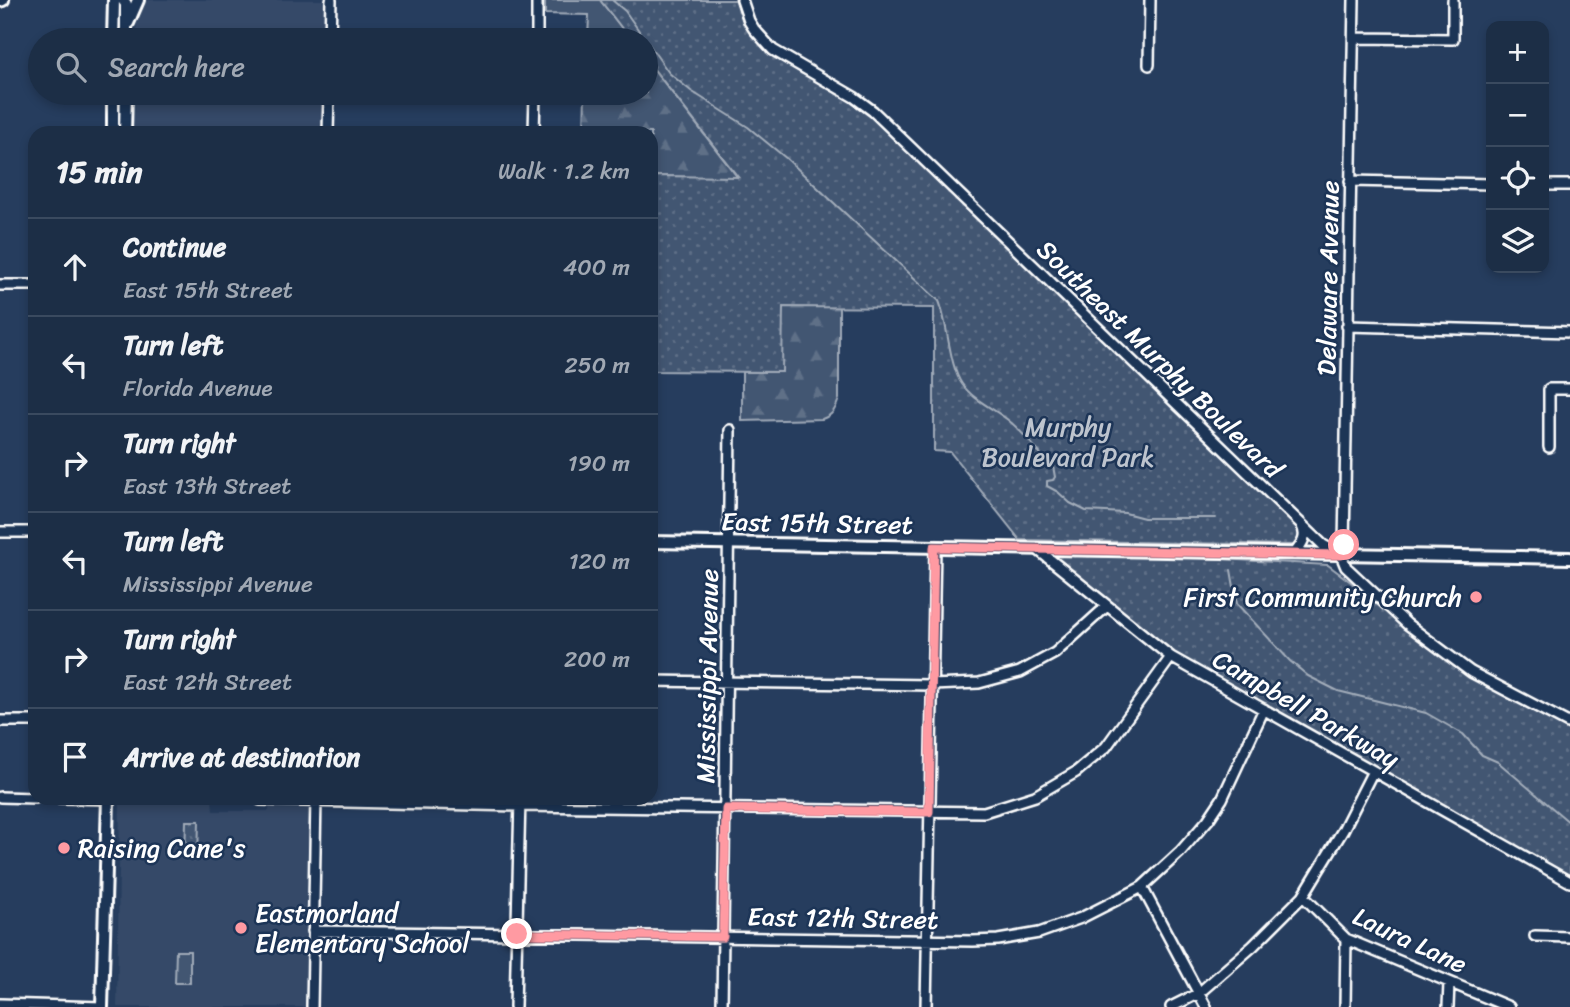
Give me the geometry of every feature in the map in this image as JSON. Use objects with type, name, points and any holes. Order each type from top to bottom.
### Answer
[{"type":"main road","points":[[128,28],[138,0]]},
{"type":"main road","points":[[114,28],[115,2],[126,4],[126,28]]},
{"type":"main road","points":[[113,105],[113,126]]},
{"type":"main road","points":[[125,105],[125,126]]},
{"type":"main road","name":"East 15th Street","points":[[658,542],[1570,558]]},
{"type":"main road","points":[[103,1007],[108,805]]},
{"type":"street","points":[[330,28],[331,0]]},
{"type":"street","points":[[537,0],[537,28]]},
{"type":"street","name":"Southeast Murphy Boulevard","points":[[742,0],[749,21],[773,50],[873,111],[1323,545],[1341,555],[1346,566],[1407,624],[1471,672],[1570,724]]},
{"type":"street","points":[[1149,65],[1150,0]]},
{"type":"street","name":"Delaware Avenue","points":[[1341,555],[1344,545],[1354,0]]},
{"type":"street","points":[[1354,37],[1453,39],[1453,0]]},
{"type":"street","points":[[328,126],[329,105]]},
{"type":"street","points":[[534,126],[535,105]]},
{"type":"street","points":[[1350,181],[1486,184]]},
{"type":"street","points":[[1549,185],[1570,185]]},
{"type":"street","points":[[0,285],[28,285]]},
{"type":"street","points":[[1347,326],[1570,332]]},
{"type":"street","points":[[1549,446],[1549,389],[1570,389]]},
{"type":"street","name":"Mississippi Avenue","points":[[722,1007],[730,430]]},
{"type":"street","points":[[1294,555],[1304,540],[1304,530],[1299,522]]},
{"type":"street","points":[[0,533],[28,533]]},
{"type":"street","points":[[926,1007],[934,547]]},
{"type":"street","name":"Campbell Parkway","points":[[1037,549],[1171,657],[1570,882]]},
{"type":"street","points":[[658,681],[932,685],[979,683],[1020,672],[1055,653],[1107,606]]},
{"type":"street","points":[[608,805],[984,812],[1035,796],[1076,772],[1106,747],[1171,657]]},
{"type":"street","name":"East 12th Street","points":[[313,931],[973,941],[1039,933],[1081,918],[1142,887],[1180,852],[1222,799],[1264,709]]},
{"type":"street","points":[[0,721],[28,721]]},
{"type":"street","points":[[1171,1007],[1199,993],[1254,946],[1303,896],[1343,830],[1373,771]]},
{"type":"street","points":[[0,797],[28,798]]},
{"type":"street","points":[[312,1007],[316,805]]},
{"type":"street","points":[[515,1007],[519,805]]},
{"type":"street","points":[[1142,887],[1206,1007]]},
{"type":"street","name":"Laura Lane","points":[[1303,896],[1346,939],[1509,1007]]},
{"type":"street","points":[[1535,936],[1570,937]]},
{"type":"street","points":[[1345,1007],[1346,939]]},
{"type":"street","points":[[1448,1007],[1449,983]]},
{"type":"street","points":[[0,1004],[103,1007]]},
{"type":"shaded area","points":[[141,0],[326,0],[325,28],[137,28]]},
{"type":"shaded area","points":[[134,105],[323,105],[322,126],[133,126]]},
{"type":"shaded area","name":"Eastmorland Elementary School","points":[[120,805],[213,805],[213,811],[269,811],[269,807],[309,808],[308,1007],[117,1007]]},
{"type":"green space","points":[[545,0],[600,0],[622,28],[588,28],[589,15],[545,14]]},
{"type":"green space","name":"Murphy Boulevard Park","points":[[600,0],[738,0],[751,30],[875,118],[1300,529],[1302,533],[1299,543],[1020,540],[950,452],[934,451],[934,308],[783,307],[782,372],[658,371],[658,176],[738,177],[658,74],[658,28],[622,28]]},
{"type":"green space","points":[[658,75],[738,178],[658,176],[658,126],[584,126],[585,105],[658,105]]},
{"type":"green space","points":[[782,307],[839,307],[839,399],[833,412],[822,419],[742,421],[742,372],[782,372]]},
{"type":"green space","name":"Murphy Boulevard Park","points":[[1037,549],[1328,565],[1471,672],[1570,724],[1570,882],[1171,657]]},
{"type":"green space","points":[[186,821],[199,821],[198,858],[185,858]]},
{"type":"green space","points":[[176,951],[190,951],[190,983],[175,983]]},
{"type":"waterway","points":[[612,0],[625,11],[637,28]]},
{"type":"waterway","points":[[658,58],[669,73],[691,91],[748,127],[787,159],[939,301],[954,367],[962,384],[977,399],[1014,425],[1053,466],[1055,477],[1047,481],[1047,486],[1086,511],[1125,513],[1144,518],[1216,518]]},
{"type":"waterway","points":[[1231,570],[1237,604],[1290,661],[1308,676],[1338,691],[1426,713],[1463,734],[1482,755],[1498,762],[1570,823]]},
{"type":"place","name":"First Community Church","points":[[1476,597]]},
{"type":"place","name":"Raising Cane's","points":[[64,848]]},
{"type":"place","name":"Eastmorland Elementary School","points":[[241,928]]},
{"type":"route","points":[[517,934],[723,937],[726,809],[929,812],[934,547],[1341,555],[1344,545]]}]
